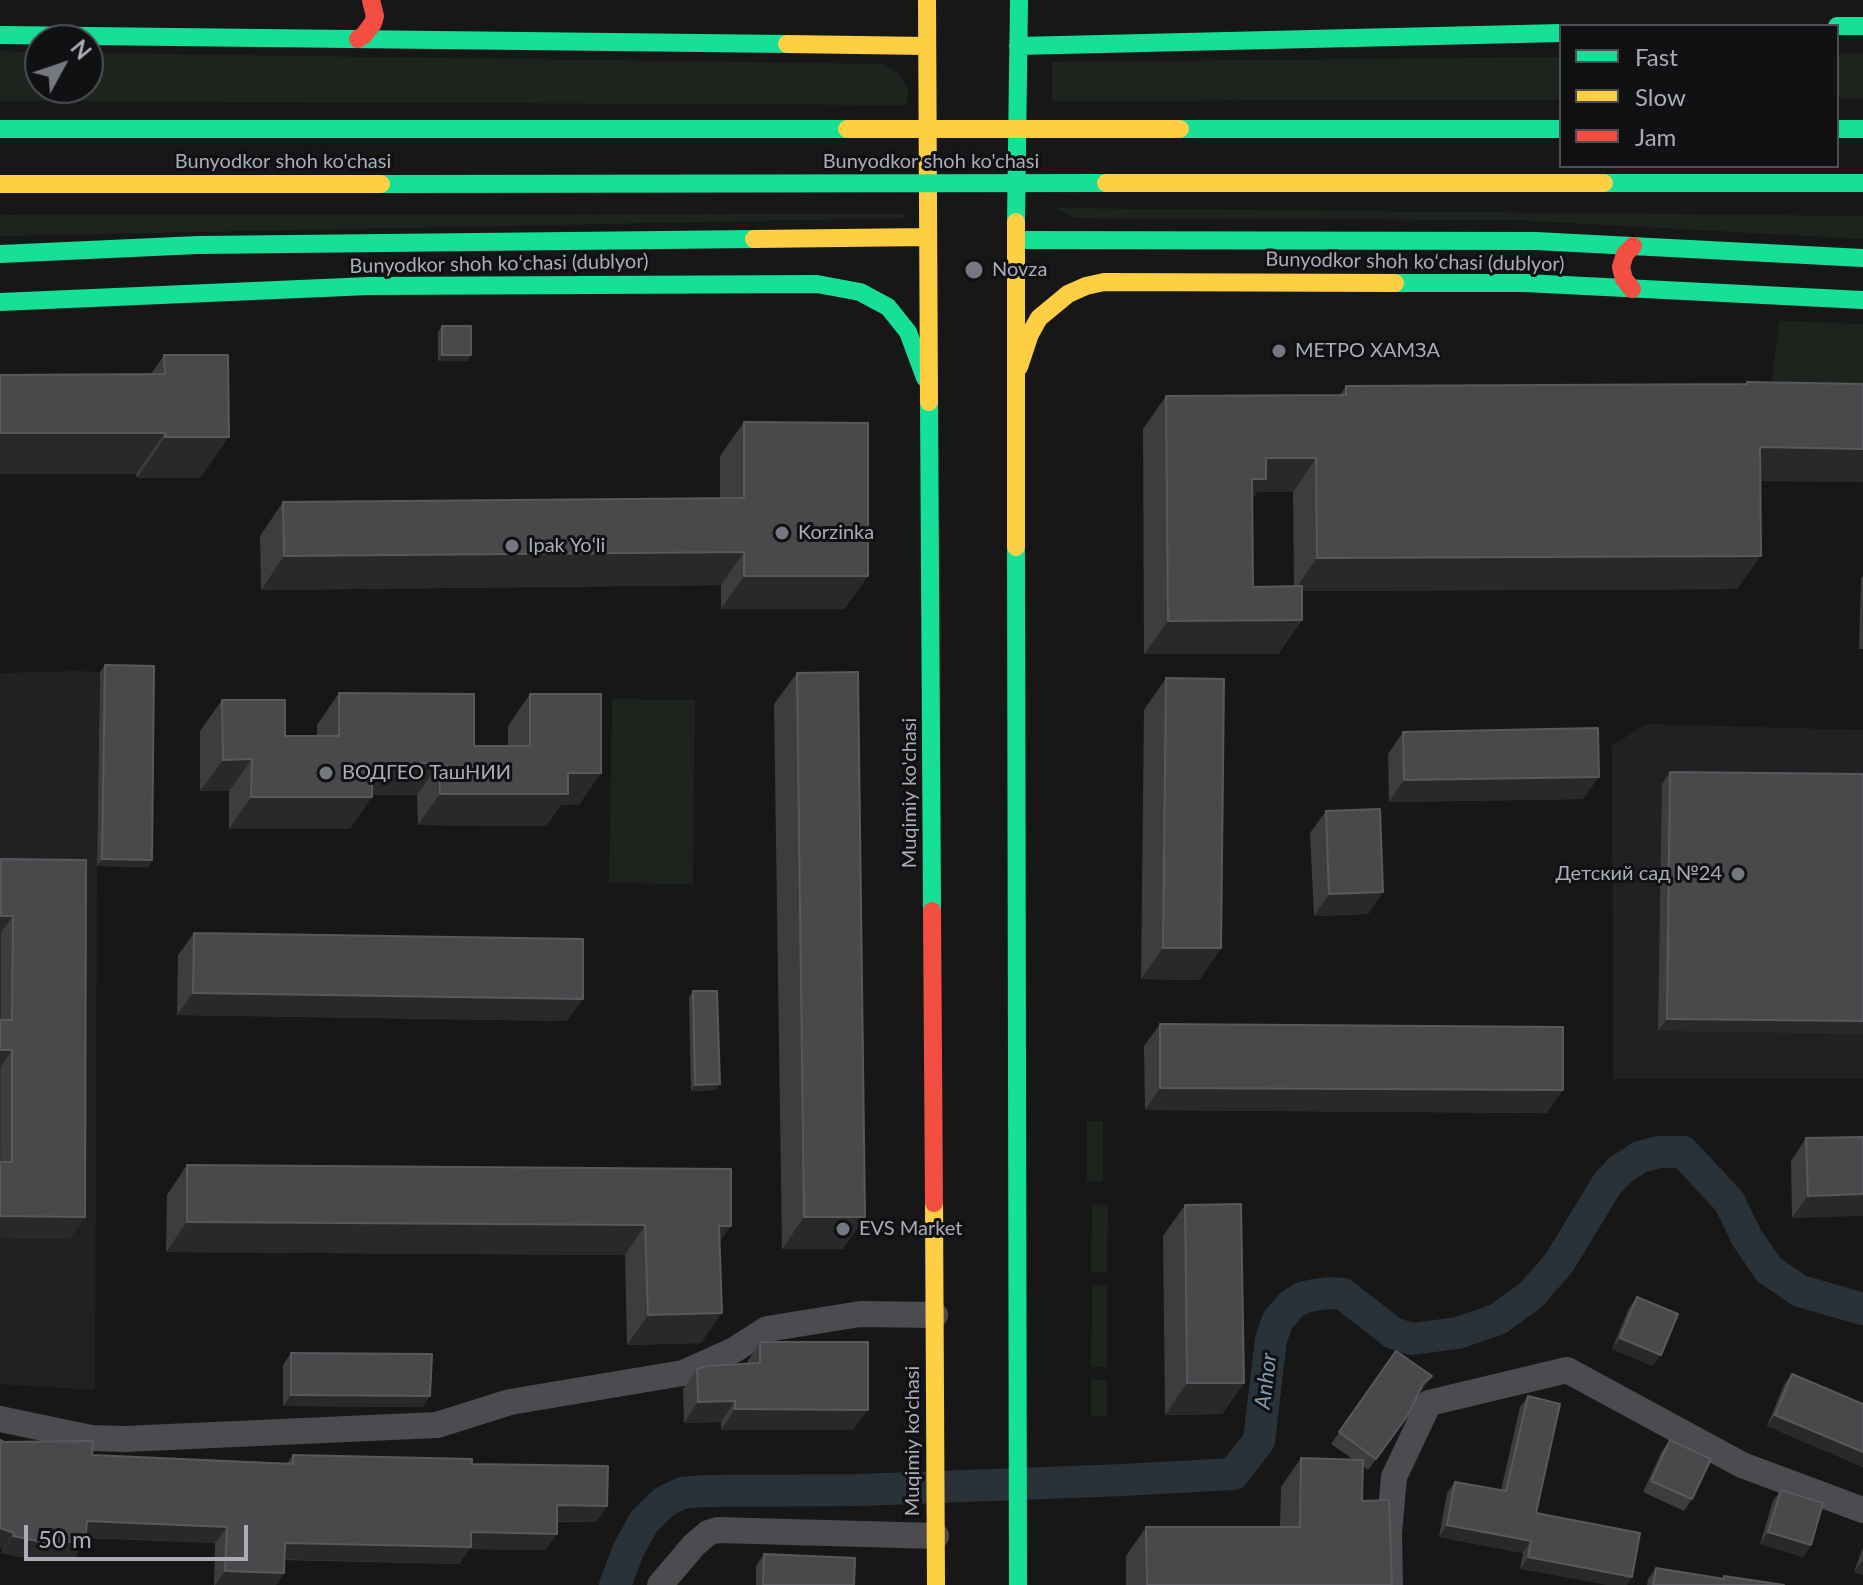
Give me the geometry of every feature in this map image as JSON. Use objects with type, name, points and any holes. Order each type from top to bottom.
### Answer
[{"type":"main road","points":[[358,39],[373,23],[375,16],[371,0]]},
{"type":"main road","name":"Muqimiy ko'chasi","points":[[927,0],[936,1585]]},
{"type":"main road","points":[[1018,1585],[1016,240],[1019,0]]},
{"type":"main road","points":[[1839,26],[1863,26]]},
{"type":"main road","points":[[1018,46],[1559,33]]},
{"type":"main road","points":[[0,35],[927,46]]},
{"type":"main road","name":"Bunyodkor shoh ko'chasi","points":[[0,129],[1559,129]]},
{"type":"main road","points":[[1839,129],[1863,129]]},
{"type":"main road","name":"Bunyodkor shoh ko'chasi","points":[[0,184],[1863,183]]},
{"type":"main road","points":[[0,254],[198,245],[928,237]]},
{"type":"main road","points":[[1016,240],[1536,241],[1863,258]]},
{"type":"main road","points":[[1632,289],[1624,279],[1621,267],[1625,254],[1633,246]]},
{"type":"main road","name":"Bunyodkor shoh koʻchasi (dublyor)","points":[[1017,376],[1025,343],[1039,318],[1068,294],[1104,282],[1525,283],[1863,300]]},
{"type":"main road","name":"Bunyodkor shoh koʻchasi (dublyor)","points":[[0,302],[369,286],[829,285],[860,292],[879,301],[895,314],[908,332],[917,353],[929,401]]},
{"type":"street","points":[[0,1419],[91,1438],[124,1439],[437,1425],[510,1402],[683,1373],[734,1350],[767,1329],[860,1314],[935,1315]]},
{"type":"street","points":[[1390,1585],[1389,1533],[1394,1477],[1429,1403],[1567,1370],[1742,1465],[1863,1510]]},
{"type":"street","points":[[660,1585],[694,1545],[708,1533],[717,1530],[936,1527]]},
{"type":"shaded area","points":[[0,51],[24,52],[24,101],[0,101]]},
{"type":"shaded area","points":[[104,53],[884,64],[899,74],[908,88],[907,105],[104,101]]},
{"type":"shaded area","points":[[1863,53],[1863,99],[1839,99],[1839,54]]},
{"type":"shaded area","points":[[1559,57],[1559,100],[1052,101],[1052,62]]},
{"type":"shaded area","points":[[1055,208],[1863,216],[1863,239],[1514,220],[1075,218]]},
{"type":"shaded area","points":[[906,214],[903,218],[0,236],[0,215]]},
{"type":"shaded area","points":[[1779,321],[1863,324],[1863,400],[1770,398]]},
{"type":"shaded area","points":[[100,672],[95,1390],[0,1384],[0,673]]},
{"type":"shaded area","points":[[612,699],[695,700],[693,884],[609,883]]},
{"type":"shaded area","name":"Детский сад №24","points":[[1646,724],[1863,730],[1863,1079],[1613,1079],[1612,746]]},
{"type":"shaded area","points":[[1087,1121],[1103,1121],[1103,1182],[1087,1181]]},
{"type":"shaded area","points":[[1092,1204],[1108,1205],[1107,1272],[1091,1272]]},
{"type":"shaded area","points":[[1092,1285],[1107,1286],[1107,1367],[1091,1367]]},
{"type":"shaded area","points":[[1091,1379],[1107,1380],[1107,1416],[1091,1416]]},
{"type":"building","points":[[442,326],[471,326],[471,355],[442,355]]},
{"type":"building","points":[[164,355],[228,355],[229,437],[165,437],[165,433],[0,433],[0,375],[165,374]]},
{"type":"building","points":[[1747,382],[1863,384],[1863,449],[1760,447],[1761,556],[1317,558],[1316,458],[1266,458],[1266,479],[1252,479],[1253,587],[1302,586],[1302,620],[1168,621],[1166,396],[1346,395],[1346,386]]},
{"type":"building","points":[[744,422],[868,423],[868,576],[744,576],[744,552],[284,556],[283,502],[744,498]]},
{"type":"building","points":[[105,665],[154,666],[152,860],[102,859]]},
{"type":"building","points":[[858,672],[865,1217],[804,1217],[797,673]]},
{"type":"building","points":[[1166,678],[1224,679],[1221,948],[1163,948]]},
{"type":"building","points":[[339,693],[474,694],[474,746],[530,746],[530,694],[601,694],[601,773],[568,773],[568,794],[440,794],[439,763],[372,763],[372,797],[251,797],[252,759],[223,760],[222,700],[285,700],[285,736],[339,736]]},
{"type":"building","points":[[1598,728],[1599,777],[1404,780],[1403,732]]},
{"type":"building","points":[[1670,772],[1863,774],[1863,1021],[1667,1019]]},
{"type":"building","points":[[1380,809],[1383,892],[1329,894],[1326,811]]},
{"type":"building","points":[[1,859],[86,860],[85,1217],[0,1216],[0,1162],[12,1162],[12,1050],[0,1050],[0,1020],[12,1020],[13,916],[1,916]]},
{"type":"building","points":[[194,933],[583,939],[583,999],[193,993]]},
{"type":"building","points":[[693,991],[717,991],[720,1084],[695,1085]]},
{"type":"building","points":[[1160,1024],[1563,1027],[1563,1090],[1160,1088]]},
{"type":"building","points":[[1863,1137],[1863,1194],[1808,1196],[1806,1138]]},
{"type":"building","points":[[187,1165],[731,1169],[731,1226],[719,1226],[722,1313],[648,1315],[645,1225],[187,1222]]},
{"type":"building","points":[[1241,1204],[1244,1383],[1187,1383],[1185,1205]]},
{"type":"building","points":[[1637,1297],[1678,1314],[1661,1355],[1620,1338]]},
{"type":"building","points":[[760,1342],[868,1342],[868,1410],[735,1409],[735,1401],[698,1402],[697,1369],[760,1363]]},
{"type":"building","points":[[1396,1351],[1432,1376],[1423,1384],[1408,1415],[1376,1459],[1339,1432]]},
{"type":"building","points":[[291,1353],[432,1354],[430,1396],[291,1395]]},
{"type":"building","points":[[1792,1374],[1863,1404],[1863,1452],[1775,1415]]},
{"type":"building","points":[[1528,1396],[1560,1404],[1536,1513],[1640,1533],[1632,1577],[1528,1557],[1531,1541],[1447,1525],[1455,1482],[1506,1491]]},
{"type":"building","points":[[0,1440],[93,1441],[92,1455],[293,1464],[293,1455],[472,1459],[472,1464],[608,1466],[607,1506],[557,1505],[557,1534],[471,1532],[471,1547],[285,1543],[284,1573],[225,1571],[227,1527],[87,1521],[85,1542],[42,1542],[13,1536],[14,1533],[0,1528]]},
{"type":"building","points":[[1670,1440],[1711,1459],[1692,1499],[1651,1481]]},
{"type":"building","points":[[1301,1458],[1363,1460],[1362,1501],[1389,1500],[1392,1585],[1147,1585],[1146,1527],[1300,1527]]},
{"type":"building","points":[[1781,1490],[1823,1503],[1811,1545],[1768,1532]]},
{"type":"building","points":[[764,1554],[855,1558],[854,1585],[763,1585]]},
{"type":"building","points":[[1656,1568],[1724,1579],[1724,1576],[1784,1585],[1653,1585]]},
{"type":"waterway","name":"Anhor","points":[[615,1585],[643,1523],[664,1502],[682,1493],[860,1490],[1233,1474],[1259,1441],[1271,1339],[1278,1320],[1291,1305],[1314,1295],[1343,1294],[1393,1333],[1411,1339],[1458,1333],[1498,1319],[1531,1295],[1559,1263],[1607,1184],[1620,1170],[1640,1157],[1659,1152],[1683,1152],[1729,1201],[1747,1238],[1769,1270],[1800,1291],[1863,1309]]},
{"type":"traffic: fast","points":[[1016,222],[1019,0]]},
{"type":"traffic: fast","points":[[1839,26],[1863,26]]},
{"type":"traffic: fast","points":[[1018,46],[1559,33]]},
{"type":"traffic: fast","points":[[0,35],[787,44]]},
{"type":"traffic: fast","points":[[0,129],[847,129]]},
{"type":"traffic: fast","points":[[1180,129],[1559,129]]},
{"type":"traffic: fast","points":[[1839,129],[1863,129]]},
{"type":"traffic: fast","points":[[381,184],[1106,183]]},
{"type":"traffic: fast","points":[[1604,183],[1863,183]]},
{"type":"traffic: fast","points":[[0,254],[198,245],[754,239]]},
{"type":"traffic: fast","points":[[1016,240],[1536,241],[1863,258]]},
{"type":"traffic: fast","points":[[1395,283],[1525,283],[1863,300]]},
{"type":"traffic: fast","points":[[0,302],[369,286],[817,284],[860,292],[888,307],[908,332],[925,378]]},
{"type":"traffic: fast","points":[[929,402],[932,911]]},
{"type":"traffic: fast","points":[[1016,547],[1018,1585]]},
{"type":"traffic: slow","points":[[927,0],[929,402]]},
{"type":"traffic: slow","points":[[787,44],[927,46]]},
{"type":"traffic: slow","points":[[847,129],[1180,129]]},
{"type":"traffic: slow","points":[[1106,183],[1604,183]]},
{"type":"traffic: slow","points":[[0,184],[381,184]]},
{"type":"traffic: slow","points":[[1016,222],[1016,547]]},
{"type":"traffic: slow","points":[[754,239],[928,237]]},
{"type":"traffic: slow","points":[[1019,367],[1039,318],[1068,294],[1086,286],[1104,282],[1395,283]]},
{"type":"traffic: slow","points":[[934,1203],[936,1585]]},
{"type":"traffic: jam","points":[[358,39],[373,23],[375,16],[371,0]]},
{"type":"traffic: jam","points":[[1632,289],[1624,279],[1621,267],[1625,254],[1633,246]]},
{"type":"traffic: jam","points":[[932,911],[934,1203]]},
{"type":"place","name":"Novza","points":[[974,270]]},
{"type":"place","name":"МЕТРО ХАМЗА","points":[[1279,351]]},
{"type":"place","name":"Korzinka","points":[[782,533]]},
{"type":"place","name":"Ipak Yoʻli","points":[[512,546]]},
{"type":"place","name":"ВОДГЕО ТашНИИ","points":[[326,773]]},
{"type":"place","name":"Детский сад №24","points":[[1738,874]]},
{"type":"place","name":"EVS Market","points":[[843,1229]]}]
